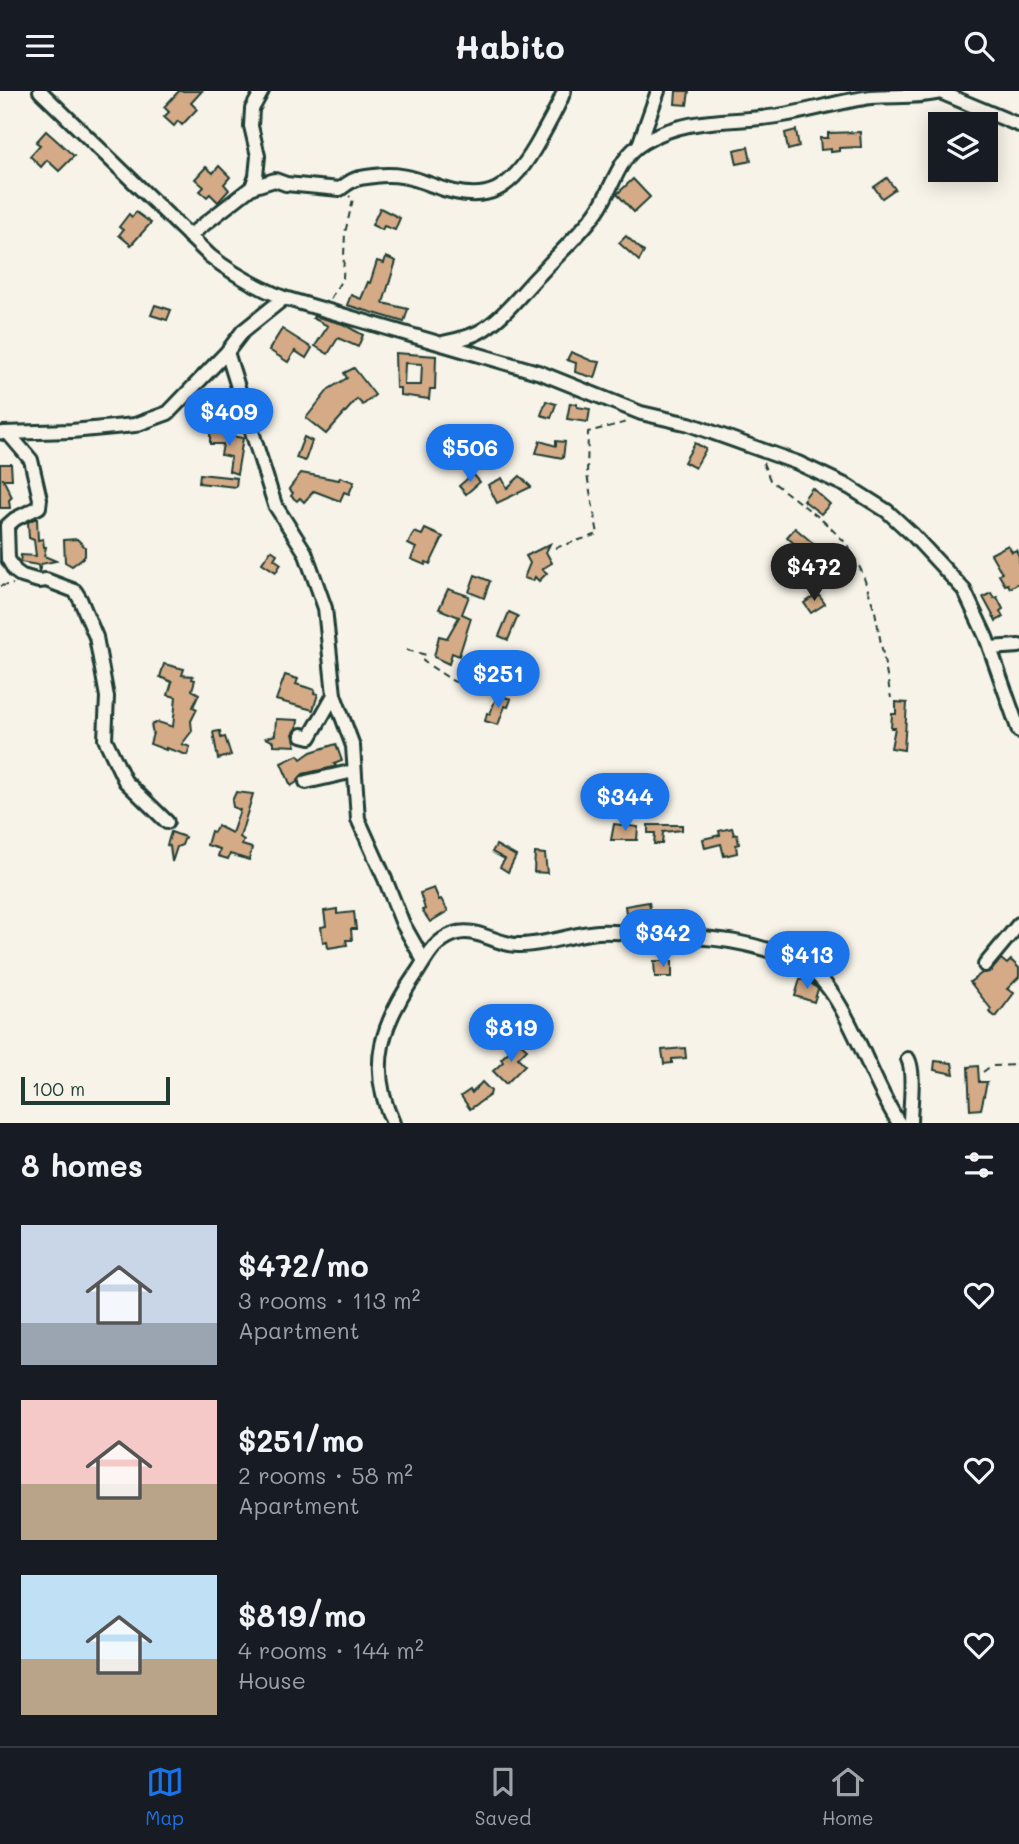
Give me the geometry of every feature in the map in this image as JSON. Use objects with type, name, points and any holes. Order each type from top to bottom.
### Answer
[{"type":"street","points":[[40,91],[189,236],[228,270],[261,289],[541,373],[641,413],[689,424],[798,463],[849,487],[887,512],[913,535],[964,590],[990,648],[1019,730]]},
{"type":"street","points":[[252,187],[258,156],[251,126],[251,109],[262,91]]},
{"type":"street","points":[[189,236],[252,187],[275,180],[286,184],[340,189],[355,178],[399,174],[466,194],[488,194],[503,187],[524,166],[564,91]]},
{"type":"street","points":[[639,145],[658,91]]},
{"type":"street","points":[[443,343],[480,332],[509,307],[588,222],[602,203],[624,159],[639,145],[663,132],[699,122],[783,115],[873,97],[927,95],[942,91],[1019,125]]},
{"type":"street","points":[[4,433],[135,425],[168,413],[227,352],[243,331],[285,298]]},
{"type":"street","points":[[227,352],[275,505],[304,552],[325,608],[334,695],[353,745],[358,819],[413,944],[424,961]]},
{"type":"street","points":[[4,433],[31,460],[40,499],[39,507],[7,526],[8,559],[22,576],[39,581],[46,580],[75,591],[80,599],[96,637],[107,697],[104,739],[125,781],[167,822]]},
{"type":"street","points":[[990,648],[1019,646]]},
{"type":"street","points":[[302,735],[310,737],[334,695]]},
{"type":"street","points":[[306,782],[354,771]]},
{"type":"street","points":[[985,965],[1019,924]]},
{"type":"street","points":[[393,1123],[384,1104],[379,1081],[380,1055],[391,1017],[405,990],[435,945],[456,933],[465,932],[520,946],[601,932],[704,937],[781,954],[811,971],[827,988],[848,1022],[867,1066],[899,1123]]},
{"type":"street","points":[[413,944],[435,945]]},
{"type":"street","points":[[908,1059],[913,1068],[910,1123]]},
{"type":"path","points":[[324,309],[343,278],[345,233],[353,199],[340,189]]},
{"type":"path","points":[[555,548],[598,534],[587,475],[588,432],[627,422],[631,408]]},
{"type":"path","points":[[758,449],[770,480],[830,527],[846,544],[862,572],[875,611],[891,698]]},
{"type":"path","points":[[407,650],[426,655],[423,661],[436,672],[488,694]]},
{"type":"path","points":[[984,1072],[990,1066],[1019,1065]]},
{"type":"building","points":[[179,91],[202,91],[191,103],[197,109],[182,125],[178,121],[174,126],[164,117],[169,112],[164,107]]},
{"type":"building","points":[[676,91],[689,91],[687,105],[675,104]]},
{"type":"building","points":[[796,130],[799,147],[788,150],[785,133]]},
{"type":"building","points":[[46,131],[74,156],[59,171],[47,160],[41,167],[30,156],[40,145],[36,142]]},
{"type":"building","points":[[860,132],[861,147],[839,148],[839,151],[831,152],[831,149],[821,150],[820,138],[828,138],[828,133]]},
{"type":"building","points":[[748,147],[751,161],[737,164],[734,150]]},
{"type":"building","points":[[219,166],[230,177],[224,184],[229,190],[218,202],[210,194],[207,197],[200,191],[204,187],[195,179],[206,167],[213,173]]},
{"type":"building","points":[[887,178],[895,189],[882,198],[874,187]]},
{"type":"building","points":[[633,179],[650,197],[634,212],[617,194]]},
{"type":"building","points":[[380,208],[400,218],[395,230],[384,226],[382,230],[372,225]]},
{"type":"building","points":[[136,212],[151,223],[131,245],[119,235],[123,230],[119,227],[129,214],[132,217]]},
{"type":"building","points":[[626,236],[644,252],[639,261],[619,243]]},
{"type":"building","points":[[386,257],[396,261],[383,303],[408,309],[404,322],[347,305],[351,295],[361,299],[377,261],[384,263]]},
{"type":"building","points":[[155,305],[171,310],[167,320],[151,315]]},
{"type":"building","points":[[314,316],[343,324],[363,335],[358,347],[338,338],[328,354],[315,346],[328,326],[313,318]]},
{"type":"building","points":[[282,329],[312,348],[306,358],[295,351],[288,362],[269,350]]},
{"type":"building","points":[[571,352],[600,362],[595,378],[575,372],[576,363],[567,360]]},
{"type":"building","points":[[395,353],[436,356],[435,389],[430,389],[429,399],[400,395],[400,388],[396,388]],"holes":[[[405,363],[422,364],[421,385],[404,385]]]},
{"type":"building","points":[[354,368],[375,395],[363,405],[357,399],[326,434],[306,418],[329,389],[347,378],[344,373]]},
{"type":"building","points":[[546,401],[556,404],[551,418],[541,415]]},
{"type":"building","points":[[570,403],[590,409],[588,422],[567,419]]},
{"type":"building","points":[[210,433],[225,433],[243,438],[237,474],[229,471],[231,457],[221,455],[223,444],[210,444]]},
{"type":"building","points":[[304,437],[312,441],[305,461],[296,458]]},
{"type":"building","points":[[540,441],[556,446],[556,441],[565,442],[563,458],[536,453]]},
{"type":"building","points":[[506,442],[508,453],[491,456],[489,445]]},
{"type":"building","points":[[695,443],[706,449],[695,468],[684,462]]},
{"type":"building","points":[[0,464],[11,464],[12,479],[3,479],[12,497],[9,500],[10,508],[0,508]]},
{"type":"building","points":[[301,473],[339,480],[340,477],[354,482],[349,494],[344,492],[340,501],[314,491],[304,502],[300,498],[297,501],[291,496],[293,493],[289,489]]},
{"type":"building","points":[[200,474],[237,478],[236,487],[199,483]]},
{"type":"building","points":[[473,474],[480,482],[466,494],[459,486]]},
{"type":"building","points":[[520,476],[531,487],[497,503],[488,485],[502,478],[507,488]]},
{"type":"building","points":[[812,488],[830,504],[821,514],[803,500]]},
{"type":"building","points":[[37,519],[38,540],[43,539],[46,547],[44,556],[56,561],[41,564],[39,572],[38,565],[20,562],[21,555],[36,556],[34,540],[29,538],[28,522]]},
{"type":"building","points":[[795,528],[814,544],[805,554],[787,537]]},
{"type":"building","points":[[425,529],[443,537],[430,564],[426,562],[425,565],[411,559],[416,548],[408,544],[414,532],[422,535]]},
{"type":"building","points":[[77,539],[85,547],[85,556],[72,566],[65,562],[64,540]]},
{"type":"building","points":[[550,544],[546,552],[552,563],[542,569],[547,573],[539,581],[535,577],[533,581],[524,578],[530,563],[526,556]]},
{"type":"building","points":[[1008,545],[1012,552],[1016,550],[1019,556],[1019,583],[1010,588],[999,575],[1002,573],[991,554]]},
{"type":"building","points":[[271,550],[277,554],[274,559],[281,564],[276,572],[262,563]]},
{"type":"building","points":[[475,575],[490,581],[484,598],[469,592]]},
{"type":"building","points":[[448,589],[469,596],[462,614],[471,618],[459,656],[452,653],[449,664],[434,657],[439,636],[447,638],[459,617],[439,609]]},
{"type":"building","points":[[991,593],[994,598],[997,597],[1003,609],[1000,611],[1003,617],[996,621],[983,597]]},
{"type":"building","points":[[818,594],[825,604],[811,613],[804,603]]},
{"type":"building","points":[[509,612],[518,616],[508,640],[499,636]]},
{"type":"building","points":[[164,664],[184,669],[182,675],[193,676],[192,679],[195,680],[192,690],[199,694],[193,707],[197,709],[191,721],[192,731],[182,744],[190,747],[187,755],[150,744],[153,733],[151,725],[158,722],[173,727],[176,697],[168,695],[172,682],[160,677]]},
{"type":"building","points":[[285,675],[298,679],[296,684],[315,690],[314,693],[318,694],[313,710],[276,700]]},
{"type":"building","points":[[497,695],[511,699],[508,707],[505,706],[498,725],[485,721]]},
{"type":"building","points":[[896,702],[907,703],[904,750],[891,748],[895,728],[891,728],[892,714],[896,714]]},
{"type":"building","points":[[276,719],[298,720],[293,734],[296,746],[274,745],[274,742],[266,738],[275,735]]},
{"type":"building","points":[[220,731],[231,755],[218,759],[213,732]]},
{"type":"building","points":[[336,744],[342,761],[334,764],[334,767],[303,774],[291,786],[281,763],[298,755],[301,759],[311,752]]},
{"type":"building","points":[[236,792],[253,794],[240,837],[244,840],[242,845],[252,848],[249,860],[230,854],[228,859],[218,856],[220,849],[207,845],[211,831],[214,832],[218,826],[232,833],[240,810],[233,807],[232,801]]},
{"type":"building","points":[[614,824],[638,827],[637,840],[611,840]]},
{"type":"building","points":[[648,825],[682,825],[682,830],[663,832],[662,844],[654,844],[655,833],[648,833]]},
{"type":"building","points":[[732,828],[734,835],[737,834],[739,844],[736,845],[737,853],[724,856],[721,844],[705,848],[703,839],[720,835],[719,831]]},
{"type":"building","points":[[171,832],[185,837],[182,845],[177,847],[172,862],[170,846],[167,845]]},
{"type":"building","points":[[496,845],[516,856],[508,872],[500,867],[505,859],[492,852]]},
{"type":"building","points":[[535,853],[545,854],[547,873],[534,872]]},
{"type":"building","points":[[434,888],[448,911],[430,922],[422,910],[425,909],[420,893]]},
{"type":"building","points":[[649,902],[651,915],[647,915],[648,921],[632,924],[631,920],[627,920],[625,906]]},
{"type":"building","points":[[337,909],[337,914],[354,912],[356,929],[351,929],[352,940],[346,940],[347,945],[328,948],[327,941],[323,942],[321,927],[326,926],[324,911]]},
{"type":"building","points":[[1001,959],[1007,964],[1011,960],[1019,968],[1019,977],[1007,989],[1014,993],[996,1017],[989,1012],[991,1009],[970,982],[982,973],[991,971]]},
{"type":"building","points":[[654,961],[672,961],[672,977],[655,977]]},
{"type":"building","points":[[800,979],[818,989],[814,1002],[795,996]]},
{"type":"building","points":[[519,1042],[527,1049],[518,1058],[525,1065],[506,1084],[493,1071]]},
{"type":"building","points":[[685,1048],[686,1058],[672,1059],[672,1063],[664,1064],[662,1050]]},
{"type":"building","points":[[935,1061],[952,1063],[954,1074],[934,1070]]},
{"type":"building","points":[[978,1066],[979,1082],[987,1082],[981,1109],[970,1110],[968,1067]]},
{"type":"building","points":[[482,1082],[491,1091],[490,1095],[470,1109],[461,1096],[470,1090],[472,1093]]}]
